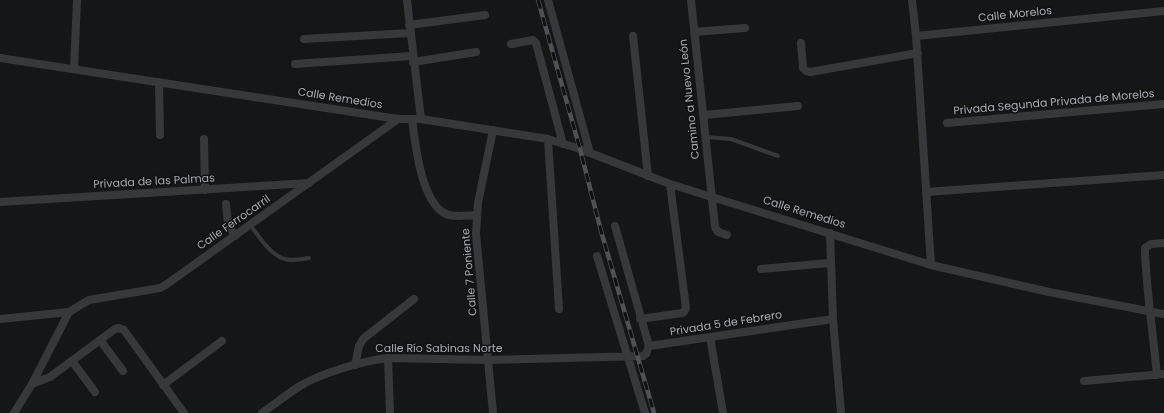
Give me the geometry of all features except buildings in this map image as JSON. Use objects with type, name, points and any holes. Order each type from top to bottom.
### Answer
[{"type":"street","points":[[74,70],[77,0]]},
{"type":"street","points":[[407,0],[409,29],[421,119]]},
{"type":"street","points":[[548,0],[590,153]]},
{"type":"street","name":"Camino a Nuevo León","points":[[691,0],[715,227],[718,232],[727,234]]},
{"type":"street","points":[[912,0],[918,53],[931,265]]},
{"type":"street","name":"Calle Morelos","points":[[916,36],[1164,11]]},
{"type":"street","points":[[304,39],[409,29],[485,15]]},
{"type":"street","points":[[694,32],[745,28]]},
{"type":"street","points":[[633,36],[648,176]]},
{"type":"street","points":[[511,44],[533,40],[536,43],[563,144]]},
{"type":"street","points":[[800,43],[803,68],[810,72],[918,53]]},
{"type":"street","points":[[295,64],[413,59],[476,52]]},
{"type":"street","name":"Calle Remedios","points":[[0,58],[398,118],[421,119],[548,140],[590,153],[670,184],[931,265],[1049,292],[1164,314]]},
{"type":"street","points":[[159,82],[160,135]]},
{"type":"street","name":"Privada Segunda Privada de Morelos","points":[[947,123],[1164,104]]},
{"type":"street","points":[[704,115],[798,106]]},
{"type":"street","name":"Calle Ferrocarril","points":[[69,312],[88,300],[160,288],[167,284],[398,118]]},
{"type":"street","points":[[412,119],[423,180],[430,197],[440,210],[447,214],[453,216],[477,215]]},
{"type":"street","name":"Calle 7 Poniente","points":[[493,130],[477,215],[476,234],[494,413]]},
{"type":"street","points":[[204,139],[205,190]]},
{"type":"street","points":[[548,140],[559,309]]},
{"type":"street","points":[[926,192],[1164,175]]},
{"type":"street","name":"Privada de las Palmas","points":[[0,202],[309,183]]},
{"type":"street","points":[[640,319],[682,313],[686,308],[670,184]]},
{"type":"street","points":[[226,204],[228,224],[234,236]]},
{"type":"street","points":[[615,226],[640,319],[649,346]]},
{"type":"street","points":[[830,233],[833,319],[841,413]]},
{"type":"street","points":[[1084,381],[1160,375],[1147,294],[1145,248],[1151,244],[1164,243]]},
{"type":"street","points":[[597,256],[645,413]]},
{"type":"street","points":[[761,269],[830,263]]},
{"type":"street","points":[[355,365],[359,346],[363,340],[414,299]]},
{"type":"street","points":[[0,310],[1,319],[69,312]]},
{"type":"street","points":[[14,413],[32,384],[69,312]]},
{"type":"street","name":"Privada 5 de Febrero","points":[[629,357],[643,356],[647,352],[649,346],[833,319]]},
{"type":"street","points":[[32,384],[50,377],[114,329],[119,328],[124,330],[184,413]]},
{"type":"street","points":[[710,337],[723,413]]},
{"type":"street","points":[[100,340],[123,371]]},
{"type":"street","points":[[163,385],[222,341]]},
{"type":"street","name":"Calle Río Sabinas Norte","points":[[262,413],[300,386],[313,379],[374,360],[388,358],[488,360],[629,357]]},
{"type":"street","points":[[388,358],[390,413]]},
{"type":"street","points":[[72,361],[94,392]]},
{"type":"lane","points":[[706,137],[731,139],[778,156]]},
{"type":"lane","points":[[250,225],[269,248],[281,257],[288,260],[309,258]]},
{"type":"railway","points":[[538,0],[580,149],[601,231],[654,413]]}]
